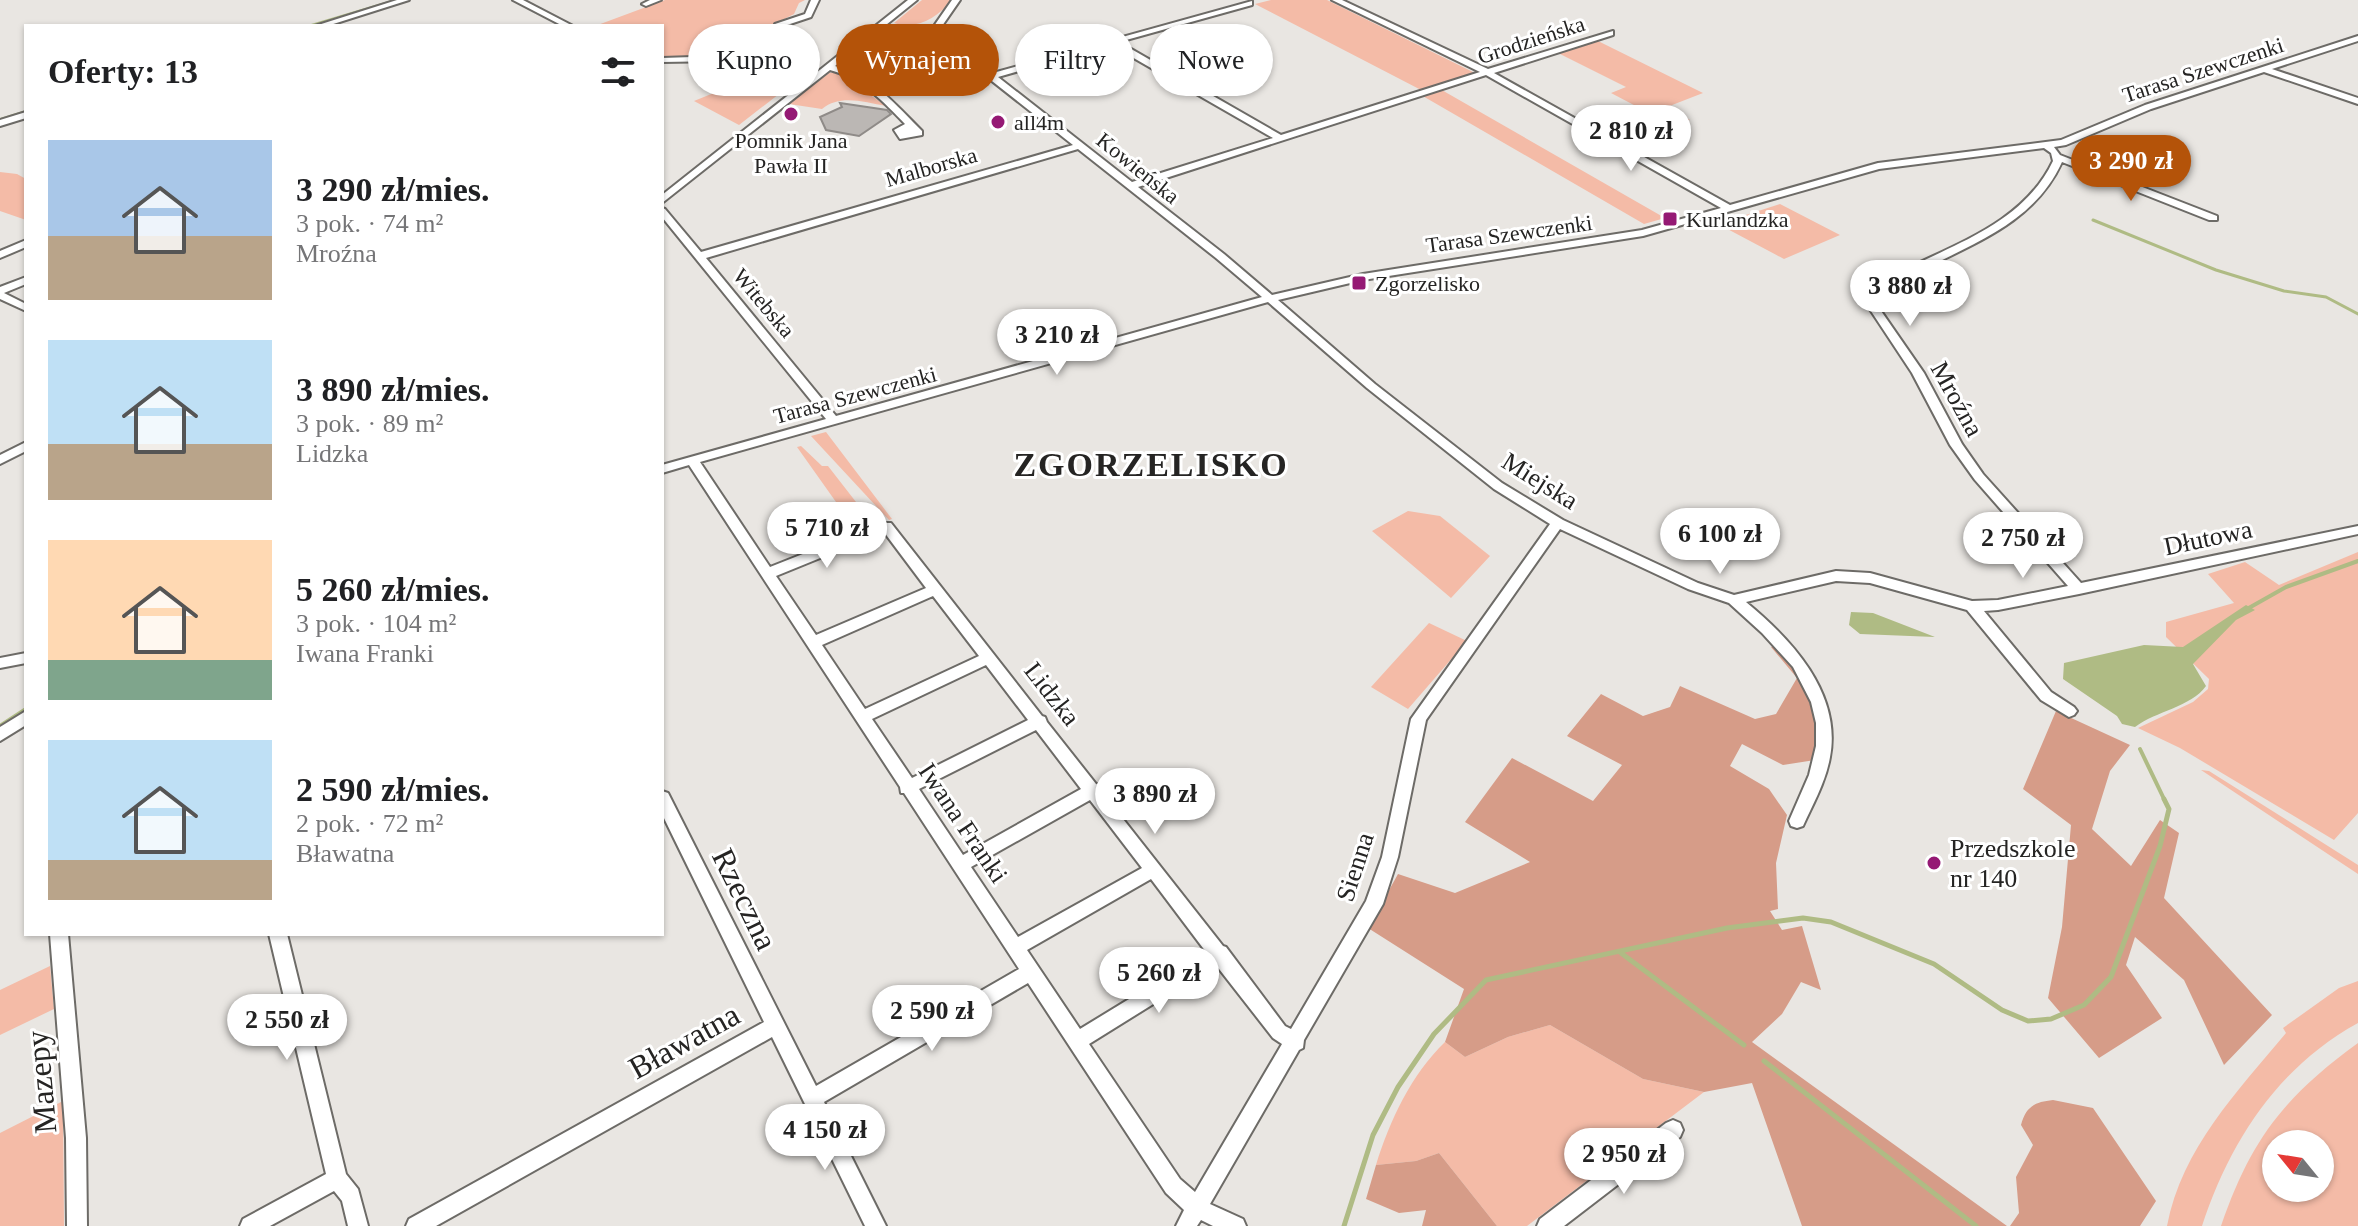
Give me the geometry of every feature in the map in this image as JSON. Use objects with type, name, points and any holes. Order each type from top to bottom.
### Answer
[{"type":"street","points":[[326,24],[405,0]]},
{"type":"street","points":[[517,0],[563,24]]},
{"type":"street","points":[[646,4],[657,0]]},
{"type":"street","points":[[783,24],[808,15],[815,0]]},
{"type":"street","points":[[820,73],[913,0]]},
{"type":"street","name":"Kowieńska","points":[[939,24],[956,0]]},
{"type":"street","points":[[1336,0],[1486,73],[1730,209]]},
{"type":"street","points":[[1134,36],[1256,1]]},
{"type":"street","name":"Grodzieńska","points":[[1131,186],[1610,33]]},
{"type":"street","name":"Tarasa Szewczenki","points":[[664,467],[1269,298],[1410,269],[1635,235],[1878,166],[2047,146],[2088,135],[2167,100],[2358,38]]},
{"type":"street","points":[[1134,55],[1280,138]]},
{"type":"street","points":[[664,60],[688,59]]},
{"type":"street","points":[[827,67],[838,69],[871,89],[911,125]]},
{"type":"street","points":[[2267,70],[2358,101]]},
{"type":"street","name":"Kowieńska","points":[[999,82],[1269,298]]},
{"type":"street","points":[[664,198],[792,96]]},
{"type":"street","points":[[0,123],[24,116]]},
{"type":"street","name":"Malborska","points":[[700,256],[1081,145]]},
{"type":"street","points":[[2047,146],[2059,157],[2213,218]]},
{"type":"street","name":"Mroźna","points":[[2059,157],[2047,183],[2028,207],[1898,278],[1871,297],[1874,308],[1918,373],[1967,461],[2079,589]]},
{"type":"street","name":"Witebska","points":[[664,213],[835,422]]},
{"type":"street","points":[[0,255],[24,244]]},
{"type":"street","points":[[0,293],[24,281]]},
{"type":"street","points":[[0,293],[24,307]]},
{"type":"street","name":"Miejska","points":[[1269,298],[1371,386],[1487,477],[1558,523],[1693,586],[1734,600]]},
{"type":"street","points":[[0,460],[24,447]]},
{"type":"street","name":"Iwana Franki","points":[[692,460],[1192,1217]]},
{"type":"street","name":"Sienna","points":[[1192,1217],[1296,1042],[1380,890],[1419,719],[1558,523]]},
{"type":"street","name":"Lidzka","points":[[767,574],[886,526],[1279,1032],[1296,1042]]},
{"type":"street","name":"Dłutowa","points":[[1972,606],[1998,605],[2358,530]]},
{"type":"street","points":[[1734,600],[1836,576],[1870,578],[1972,606],[2046,696],[2069,711]]},
{"type":"street","points":[[812,643],[936,589]]},
{"type":"street","points":[[1734,600],[1765,625],[1793,656],[1817,703],[1824,744],[1819,770],[1797,821]]},
{"type":"street","points":[[862,717],[990,657]]},
{"type":"street","points":[[0,663],[24,658]]},
{"type":"street","points":[[0,735],[24,718]]},
{"type":"street","points":[[907,788],[1040,721]]},
{"type":"street","points":[[959,865],[1094,790]]},
{"type":"street","name":"Rzeczna","points":[[664,802],[774,1026]]},
{"type":"street","points":[[1014,948],[1154,869]]},
{"type":"street","name":"Mazepy","points":[[59,936],[76,1138],[77,1226]]},
{"type":"street","points":[[278,936],[337,1179],[351,1196],[358,1226]]},
{"type":"street","points":[[1076,1042],[1220,953]]},
{"type":"street","points":[[876,1226],[813,1098],[1031,972]]},
{"type":"street","name":"Bławatna","points":[[416,1226],[774,1026],[813,1098]]},
{"type":"street","points":[[1547,1226],[1673,1130]]},
{"type":"street","points":[[250,1226],[337,1179]]},
{"type":"street","points":[[1192,1217],[1236,1226]]},
{"type":"shaded area","points":[[665,0],[805,0],[799,3],[794,14],[775,24],[688,24],[688,57],[664,58],[664,24],[600,24]]},
{"type":"shaded area","points":[[922,0],[952,0],[940,12],[919,24],[894,23]]},
{"type":"shaded area","points":[[1271,0],[1327,0],[1477,74],[1423,91],[1255,4]]},
{"type":"shaded area","points":[[1598,41],[1703,93],[1667,107],[1690,120],[1672,125],[1611,93],[1626,87],[1556,52]]},
{"type":"shaded area","points":[[836,72],[836,96],[872,96],[886,106],[852,100],[829,104],[822,109],[789,104],[799,96],[820,96],[820,80]]},
{"type":"shaded area","points":[[1440,89],[1665,218],[1644,224],[1421,95]]},
{"type":"shaded area","points":[[706,96],[776,96],[739,125],[694,101]]},
{"type":"shaded area","points":[[0,172],[24,178],[24,219],[0,211]]},
{"type":"shaded area","points":[[1780,204],[1840,235],[1784,259],[1718,224]]},
{"type":"shaded area","points":[[826,432],[892,519],[889,520],[811,436]]},
{"type":"shaded area","points":[[801,446],[822,466],[828,466],[870,520],[870,528],[858,533],[797,447]]},
{"type":"shaded area","points":[[1408,511],[1440,516],[1490,556],[1451,598],[1372,531]]},
{"type":"shaded area","points":[[2358,552],[2358,813],[2334,840],[2180,748],[2138,728],[2193,702],[2208,689],[2209,679],[2166,637],[2166,622],[2234,603],[2208,574],[2245,562],[2279,585]]},
{"type":"shaded area","points":[[2246,605],[2255,610],[2236,620],[2193,664],[2206,686],[2200,693],[2135,727],[2122,724],[2117,716],[2063,679],[2064,663],[2144,645],[2183,647]]},
{"type":"shaded area","points":[[1851,612],[1873,613],[1935,637],[1860,634],[1849,625]]},
{"type":"shaded area","points":[[1429,623],[1467,641],[1408,709],[1371,687]]},
{"type":"shaded area","points":[[1780,645],[1797,671],[1815,714],[1818,744],[1815,760],[1783,765],[1742,744],[1730,766],[1769,789],[1787,815],[1776,863],[1778,909],[1770,911],[1782,930],[1802,926],[1821,990],[1801,982],[1782,1014],[1752,1042],[2007,1226],[1802,1226],[1752,1083],[1704,1092],[1643,1079],[1550,1025],[1508,1037],[1465,1057],[1445,1042],[1464,989],[1368,928],[1398,874],[1455,893],[1530,862],[1465,822],[1512,758],[1593,801],[1622,765],[1567,736],[1601,694],[1643,716],[1670,707],[1680,686],[1755,719],[1776,714],[1797,678],[1771,647]]},
{"type":"shaded area","points":[[2056,711],[2130,745],[2110,771],[2092,829],[2131,866],[2160,820],[2179,833],[2164,898],[2272,1015],[2224,1065],[2184,980],[2135,937],[2126,965],[2162,1018],[2099,1058],[2048,998],[2062,927],[2071,825],[2023,789]]},
{"type":"shaded area","points":[[2201,770],[2209,771],[2358,865],[2358,874]]},
{"type":"shaded area","points":[[50,966],[54,1009],[0,1035],[0,990]]},
{"type":"shaded area","points":[[2358,981],[2358,1023],[2304,1061],[2260,1109],[2227,1165],[2202,1226],[2167,1226],[2174,1198],[2198,1146],[2231,1099],[2286,1033],[2283,1028],[2339,988]]},
{"type":"shaded area","points":[[1550,1025],[1643,1079],[1704,1092],[1527,1226],[1497,1226],[1439,1153],[1416,1161],[1376,1165],[1403,1099],[1422,1069],[1445,1042],[1465,1057],[1508,1037]]},
{"type":"shaded area","points":[[2358,1043],[2358,1226],[2221,1226],[2232,1195],[2262,1138],[2262,1202],[2334,1202],[2334,1130],[2268,1130],[2310,1082]]},
{"type":"shaded area","points":[[2053,1100],[2093,1108],[2156,1201],[2140,1226],[2010,1226],[2019,1213],[2016,1177],[2033,1145],[2021,1125],[2023,1119],[2032,1106]]},
{"type":"shaded area","points":[[63,1101],[64,1226],[0,1226],[0,1133]]},
{"type":"shaded area","points":[[1439,1153],[1497,1226],[1422,1226],[1426,1210],[1399,1213],[1366,1199],[1376,1165],[1416,1161]]},
{"type":"building","points":[[840,103],[887,110],[891,114],[859,136],[826,130],[820,117],[842,107]]},
{"type":"waterway","points":[[315,24],[395,0]]},
{"type":"waterway","points":[[0,119],[24,112]]},
{"type":"waterway","points":[[2093,220],[2216,270],[2284,291],[2326,297],[2358,314]]},
{"type":"waterway","points":[[2247,609],[2286,587],[2358,561]]},
{"type":"waterway","points":[[0,726],[24,710]]},
{"type":"waterway","points":[[2140,749],[2165,801]]},
{"type":"waterway","points":[[1344,1226],[1373,1135],[1398,1087],[1434,1034],[1486,980],[1727,928],[1803,918],[1831,922],[1934,964],[2002,1010],[2028,1021],[2051,1019],[2084,1005],[2111,977],[2160,846],[2169,809],[2165,801]]},
{"type":"waterway","points":[[1621,953],[1744,1045]]},
{"type":"waterway","points":[[1764,1061],[1976,1226]]},
{"type":"place","name":"Pomnik Jana Pawła II","points":[[791,114]]},
{"type":"place","name":"all4m","points":[[998,122]]},
{"type":"place","name":"Kurlandzka","points":[[1670,219]]},
{"type":"place","name":"Zgorzelisko","points":[[1359,283]]},
{"type":"place","name":"Przedszkole nr 140","points":[[1934,863]]},
{"type":"district","name":"ZGORZELISKO","points":[[1151,464]]}]
